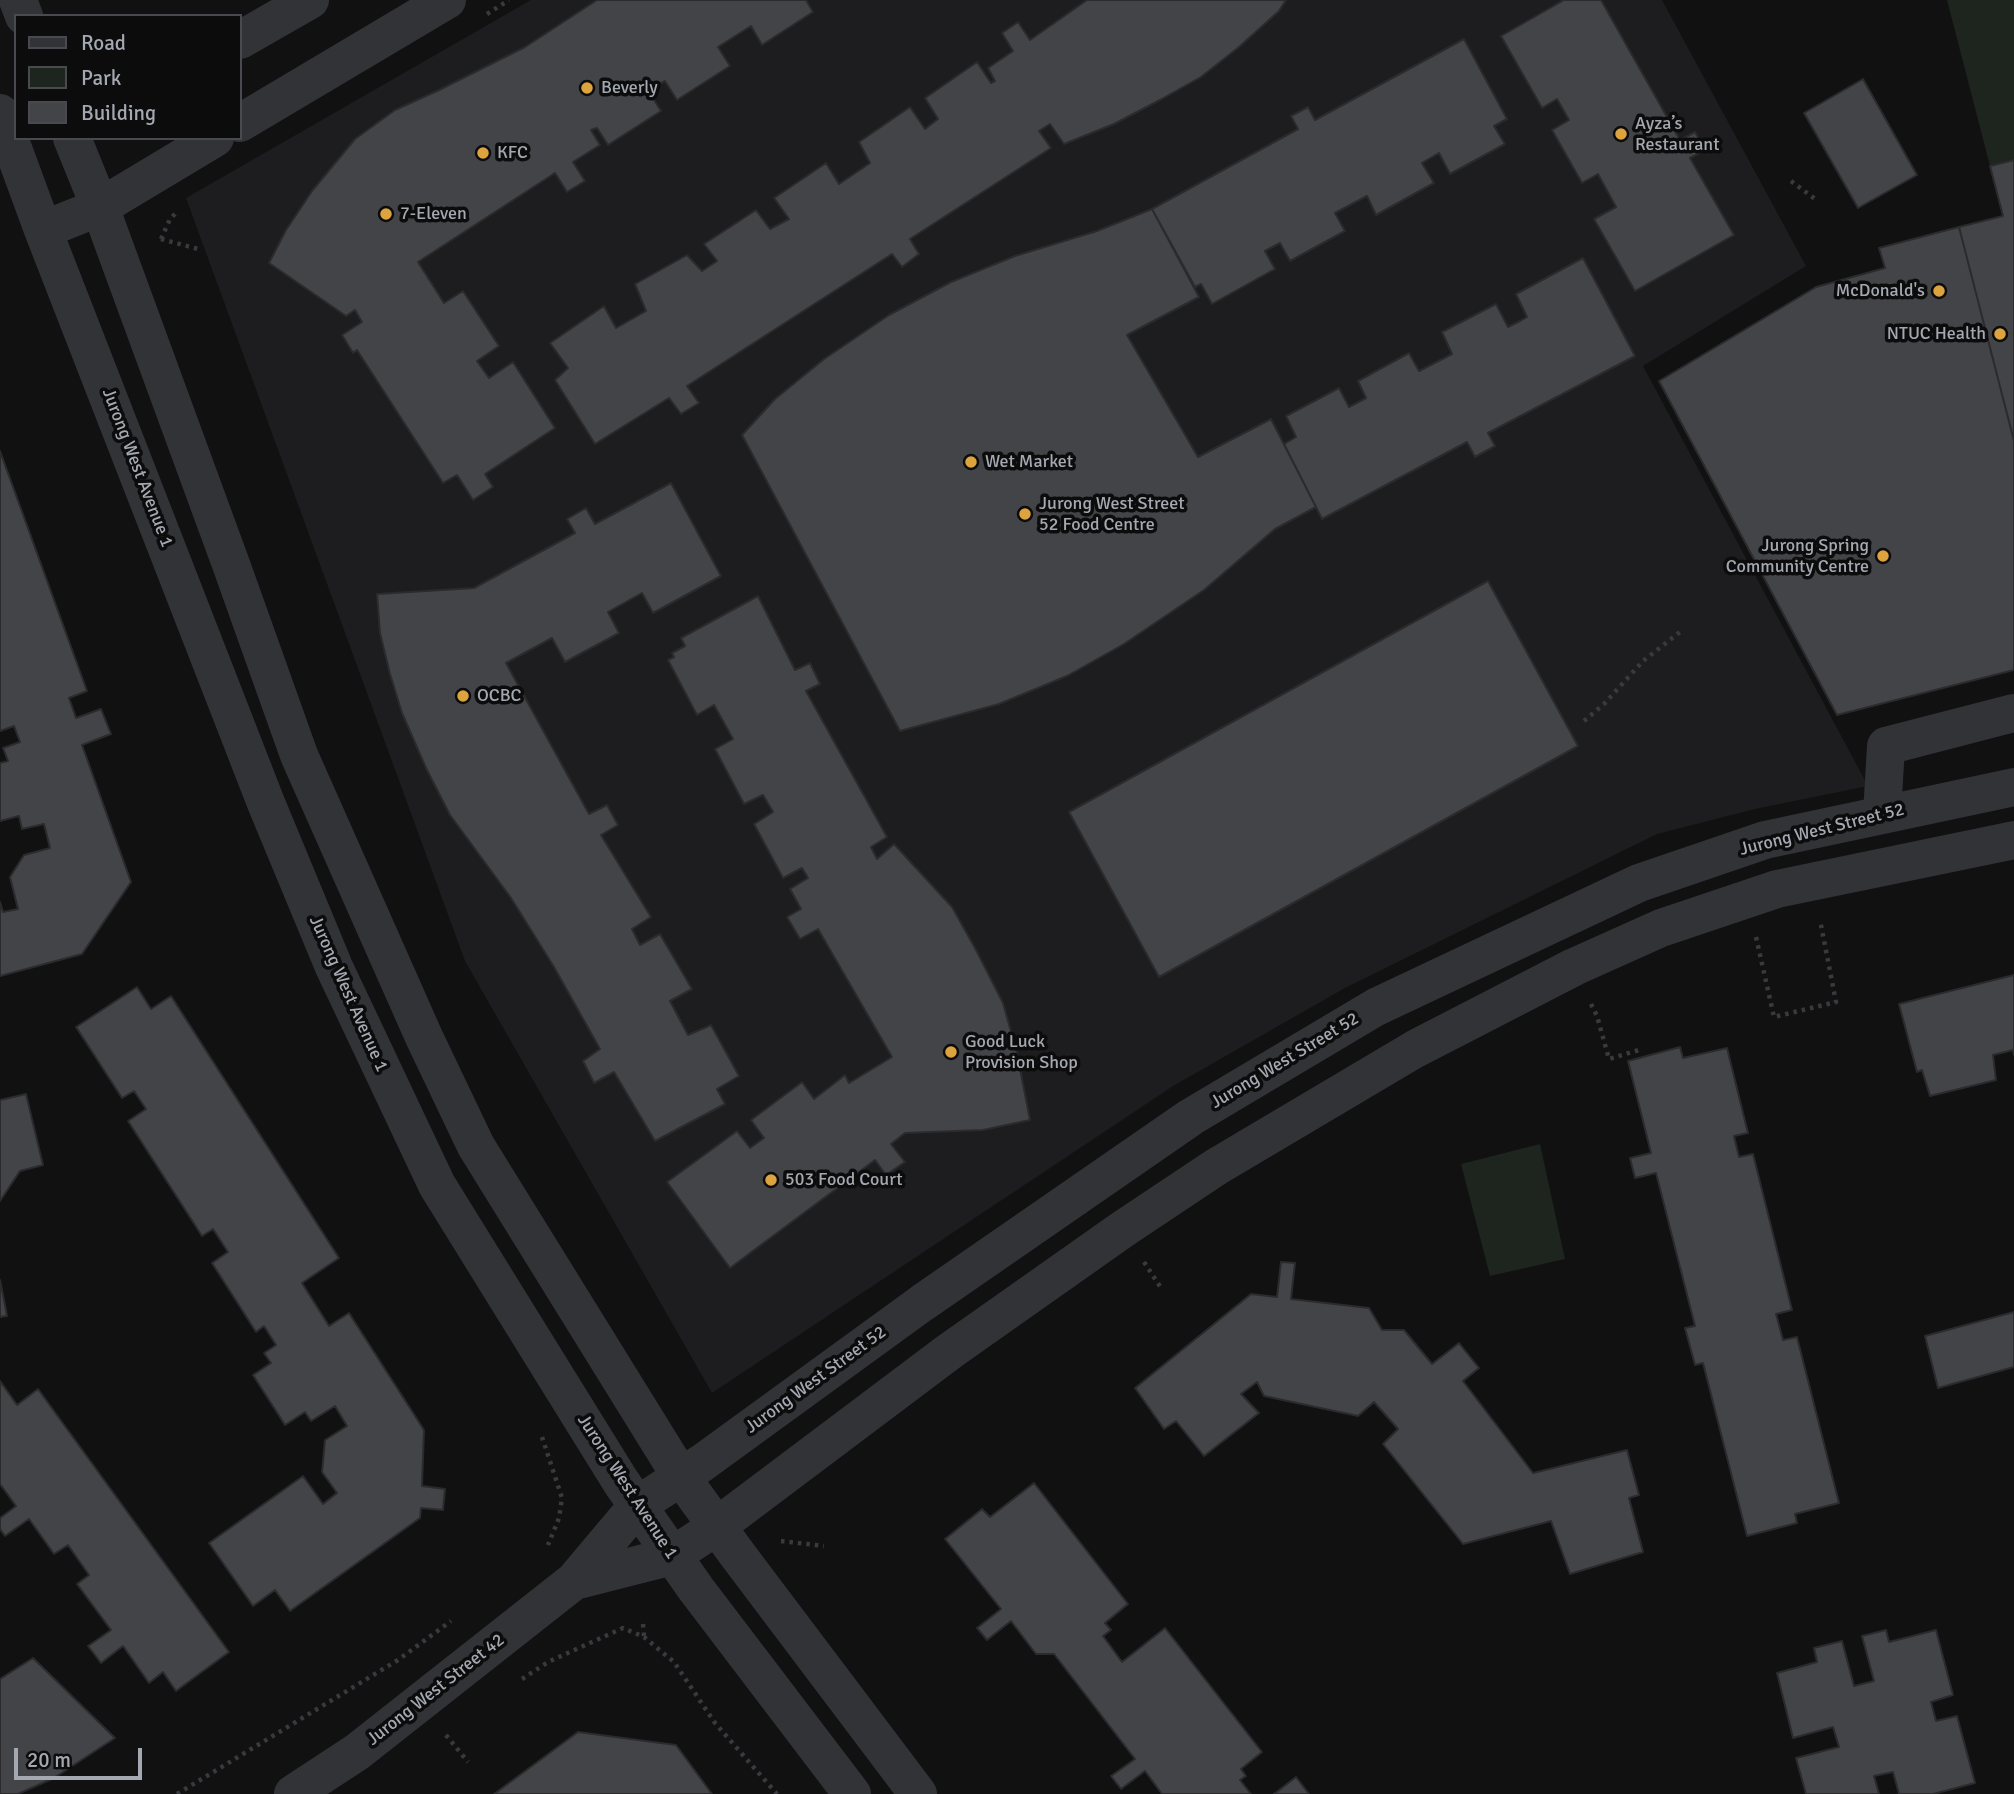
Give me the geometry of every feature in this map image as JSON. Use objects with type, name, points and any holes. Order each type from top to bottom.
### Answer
[{"type":"street","points":[[242,39],[310,0]]},
{"type":"street","points":[[242,122],[447,0]]},
{"type":"street","name":"Jurong West Avenue 1","points":[[0,113],[261,790],[345,991],[438,1185],[621,1482],[672,1556],[852,1794]]},
{"type":"street","points":[[19,160],[66,140]]},
{"type":"street","points":[[72,140],[100,206],[299,755],[424,1037],[476,1146],[681,1477],[918,1794]]},
{"type":"street","points":[[43,230],[100,206],[212,140]]},
{"type":"street","points":[[1882,814],[1886,746],[2014,713]]},
{"type":"street","name":"Jurong West Street 52","points":[[638,1505],[1191,1117],[1376,1007],[1639,883],[1765,840],[2014,787]]},
{"type":"street","points":[[672,1556],[716,1527],[950,1351],[1123,1229],[1216,1167],[1415,1049],[1574,967],[1661,928],[1777,889],[2014,840]]},
{"type":"street","name":"Jurong West Street 42","points":[[293,1794],[357,1752],[574,1581],[638,1505]]},
{"type":"street","name":"Jurong West Street 42","points":[[574,1581],[672,1556]]},
{"type":"path","points":[[1791,181],[1815,199]]},
{"type":"path","points":[[161,239],[198,249]]},
{"type":"path","points":[[1584,721],[1604,704],[1643,661],[1679,632]]},
{"type":"path","points":[[1746,899],[1774,1017],[1836,1002],[1811,882]]},
{"type":"path","points":[[1597,1016],[1609,1059],[1639,1050]]},
{"type":"path","points":[[1151,1273],[1161,1288]]},
{"type":"path","points":[[545,1553],[559,1518]]},
{"type":"path","points":[[779,1541],[824,1546]]},
{"type":"path","points":[[177,1794],[398,1660],[454,1619]]},
{"type":"path","points":[[643,1624],[644,1637]]},
{"type":"path","points":[[513,1684],[548,1662],[624,1628],[644,1637],[674,1662],[715,1723],[777,1794]]},
{"type":"path","points":[[448,1738],[468,1762]]},
{"type":"shaded area","points":[[531,0],[1662,0],[1806,266],[1643,366],[1868,786],[1755,809],[1657,834],[1345,988],[1173,1086],[712,1393],[465,961],[186,198]]},
{"type":"green space","points":[[1947,0],[2014,0],[2014,160],[1990,166]]},
{"type":"green space","points":[[1540,1144],[1565,1259],[1490,1276],[1461,1164]]},
{"type":"building","points":[[597,0],[806,0],[813,12],[762,45],[751,26],[718,47],[730,66],[677,100],[665,81],[649,92],[661,111],[608,145],[597,128],[591,130],[600,145],[573,162],[585,181],[567,192],[555,173],[418,262],[444,303],[463,291],[499,346],[477,361],[489,378],[513,362],[555,428],[485,474],[493,487],[473,500],[457,475],[443,483],[357,350],[353,353],[342,335],[362,322],[355,310],[346,316],[269,263],[286,230],[312,191],[355,139],[395,110],[525,47]]},
{"type":"building","points":[[1087,0],[1286,0],[1279,11],[1239,47],[1201,77],[1160,100],[1114,124],[1064,144],[1050,124],[1039,131],[1051,148],[910,239],[919,254],[902,267],[892,254],[687,386],[699,403],[681,414],[669,398],[595,444],[555,380],[568,368],[550,343],[604,306],[616,328],[646,311],[635,284],[687,255],[702,271],[717,261],[704,244],[756,210],[770,229],[789,219],[774,198],[826,163],[839,184],[870,163],[859,142],[910,107],[925,129],[938,119],[925,98],[977,62],[991,83],[995,81],[988,68],[1013,51],[1002,33],[1018,22],[1030,40]]},
{"type":"building","points":[[1564,0],[1601,0],[1680,140],[1695,132],[1705,150],[1690,158],[1734,235],[1635,291],[1594,219],[1616,207],[1598,174],[1582,183],[1552,130],[1569,120],[1557,99],[1542,108],[1501,36]]},
{"type":"building","points":[[1464,39],[1507,119],[1494,126],[1505,144],[1450,174],[1439,153],[1422,163],[1434,183],[1376,215],[1367,196],[1335,213],[1345,231],[1290,261],[1280,243],[1265,251],[1275,269],[1212,304],[1201,284],[1195,287],[1152,209],[1298,129],[1291,116],[1308,107],[1315,120]]},
{"type":"building","points":[[1863,79],[1917,175],[1858,208],[1804,113]]},
{"type":"building","name":"NTUC Health","points":[[2014,160],[2014,441],[1959,227],[2003,216],[1990,166]]},
{"type":"building","points":[[1152,209],[1199,297],[1127,335],[1198,457],[1271,419],[1316,507],[1275,529],[1204,590],[1124,644],[1067,676],[999,704],[900,731],[742,435],[775,399],[824,359],[889,315],[951,282],[1015,256],[1097,231]]},
{"type":"building","name":"Jurong Spring Community Centre","points":[[1959,227],[2014,441],[2014,670],[1837,715],[1659,381],[1816,287],[1885,268],[1879,248]]},
{"type":"building","points":[[1583,258],[1635,356],[1488,433],[1495,446],[1475,457],[1467,442],[1322,519],[1284,444],[1296,437],[1286,416],[1339,388],[1349,407],[1366,398],[1358,381],[1409,353],[1419,371],[1452,354],[1442,332],[1496,304],[1508,327],[1520,321],[1527,317],[1516,294]]},
{"type":"building","points":[[0,451],[87,691],[69,698],[76,718],[101,709],[111,734],[82,745],[131,882],[82,954],[0,976],[0,902],[3,912],[18,909],[10,877],[24,855],[50,848],[44,824],[22,829],[19,816],[0,821],[0,763],[8,761],[3,748],[20,742],[14,726],[0,731]]},
{"type":"building","points":[[671,483],[721,576],[653,613],[642,593],[608,612],[619,633],[565,662],[552,638],[506,663],[589,814],[607,805],[618,825],[601,835],[651,917],[632,929],[640,945],[660,934],[692,989],[670,1001],[688,1035],[711,1025],[739,1076],[717,1089],[725,1104],[655,1141],[614,1072],[594,1083],[583,1061],[600,1049],[511,898],[450,815],[426,768],[402,713],[390,674],[380,633],[377,594],[474,588],[575,533],[567,519],[586,508],[595,524]]},
{"type":"building","points":[[1488,581],[1578,746],[1159,977],[1069,812]]},
{"type":"building","points":[[758,596],[795,670],[810,663],[820,684],[806,691],[887,837],[871,847],[877,859],[894,844],[952,907],[975,948],[1003,1003],[1017,1053],[1030,1120],[983,1130],[905,1133],[891,1144],[905,1162],[886,1175],[875,1160],[730,1268],[667,1182],[737,1131],[750,1148],[764,1138],[751,1120],[802,1082],[814,1099],[845,1075],[849,1083],[892,1057],[818,929],[800,939],[787,917],[801,909],[790,889],[808,878],[802,868],[783,878],[754,824],[773,812],[763,795],[744,804],[715,749],[733,739],[714,705],[697,715],[668,660],[674,657],[672,653],[685,646],[681,638]]},
{"type":"building","points":[[2014,975],[2014,1055],[2013,1050],[1993,1055],[1996,1080],[1930,1096],[1922,1070],[1917,1072],[1899,1004]]},
{"type":"building","points":[[137,987],[151,1009],[171,996],[339,1258],[302,1283],[329,1326],[349,1313],[424,1430],[422,1486],[445,1489],[443,1510],[421,1508],[420,1518],[290,1611],[275,1590],[253,1606],[209,1543],[303,1476],[323,1504],[337,1493],[322,1472],[325,1440],[347,1426],[335,1406],[311,1421],[305,1412],[285,1425],[253,1375],[271,1363],[264,1353],[276,1345],[264,1326],[256,1332],[212,1263],[228,1252],[213,1229],[202,1236],[128,1121],[146,1109],[134,1091],[122,1098],[76,1027]]},
{"type":"building","points":[[1680,1047],[1683,1058],[1727,1048],[1748,1133],[1734,1136],[1739,1157],[1753,1154],[1792,1310],[1776,1314],[1783,1340],[1797,1337],[1839,1503],[1795,1514],[1797,1523],[1747,1536],[1703,1363],[1695,1365],[1685,1328],[1695,1326],[1656,1173],[1635,1178],[1630,1158],[1651,1153],[1628,1061]]},
{"type":"building","points":[[26,1094],[43,1165],[20,1171],[0,1201],[0,1100]]},
{"type":"building","points":[[1281,1262],[1295,1263],[1291,1299],[1369,1308],[1382,1330],[1404,1330],[1432,1364],[1459,1343],[1479,1368],[1463,1381],[1533,1473],[1627,1450],[1639,1495],[1629,1498],[1643,1552],[1570,1574],[1551,1521],[1463,1544],[1383,1444],[1398,1429],[1374,1402],[1358,1416],[1264,1396],[1257,1382],[1241,1394],[1259,1413],[1204,1456],[1176,1421],[1164,1429],[1135,1388],[1251,1294],[1277,1297]]},
{"type":"building","points":[[0,1280],[7,1316],[0,1317]]},
{"type":"building","points":[[2014,1312],[2014,1367],[1938,1388],[1925,1336]]},
{"type":"building","points":[[0,1381],[17,1405],[38,1389],[229,1652],[176,1691],[163,1672],[149,1683],[123,1646],[101,1663],[88,1646],[111,1630],[77,1584],[89,1575],[68,1545],[54,1554],[29,1519],[5,1536],[0,1529],[0,1518],[16,1506],[0,1484]]},
{"type":"building","points":[[1034,1483],[1128,1604],[1105,1623],[1111,1630],[1103,1636],[1122,1662],[1165,1628],[1262,1752],[1241,1769],[1246,1776],[1240,1780],[1251,1794],[1162,1794],[1145,1771],[1121,1789],[1111,1776],[1135,1759],[1054,1654],[1036,1654],[1011,1621],[987,1640],[977,1628],[1001,1609],[945,1539],[982,1509],[990,1517]]},
{"type":"building","points":[[1886,1630],[1889,1642],[1936,1630],[1953,1695],[1931,1702],[1936,1721],[1957,1716],[1975,1783],[1933,1794],[1899,1794],[1893,1772],[1874,1776],[1879,1794],[1806,1794],[1796,1758],[1839,1747],[1833,1727],[1793,1738],[1777,1673],[1817,1662],[1814,1648],[1842,1641],[1854,1686],[1874,1681],[1862,1636]]},
{"type":"building","points":[[33,1658],[115,1738],[54,1778],[18,1794],[0,1794],[0,1679]]},
{"type":"building","points":[[578,1732],[676,1745],[712,1794],[494,1794]]},
{"type":"building","points":[[1296,1777],[1309,1794],[1274,1794]]},
{"type":"place","name":"Beverly","points":[[587,88]]},
{"type":"place","name":"Ayza’s Restaurant","points":[[1621,134]]},
{"type":"place","name":"KFC","points":[[483,153]]},
{"type":"place","name":"7-Eleven","points":[[386,214]]},
{"type":"place","name":"McDonald's","points":[[1939,291]]},
{"type":"place","name":"NTUC Health","points":[[2000,334]]},
{"type":"place","name":"Wet Market","points":[[971,462]]},
{"type":"place","name":"Jurong West Street 52 Food Centre","points":[[1025,514]]},
{"type":"place","name":"Jurong Spring Community Centre","points":[[1883,556]]},
{"type":"place","name":"OCBC","points":[[463,696]]},
{"type":"place","name":"Good Luck Provision Shop","points":[[951,1052]]},
{"type":"place","name":"503 Food Court","points":[[771,1180]]}]
